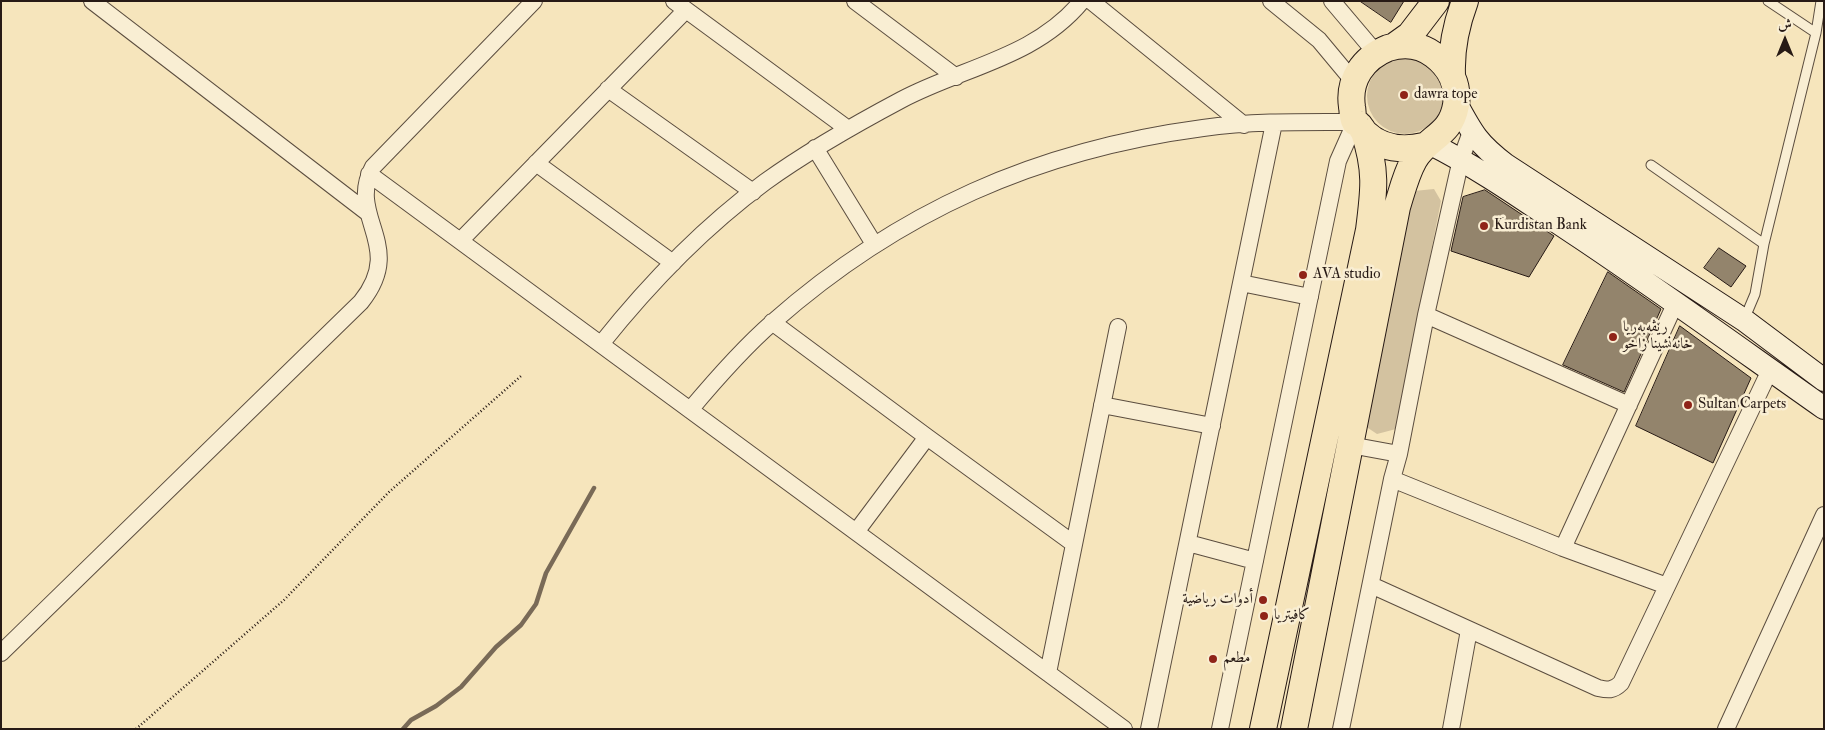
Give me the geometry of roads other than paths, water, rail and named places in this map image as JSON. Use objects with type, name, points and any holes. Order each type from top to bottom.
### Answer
[{"type":"main road","points":[[1263,729],[1369,230],[1374,178],[1371,154],[1351,101],[1354,82],[1365,62],[1410,35],[1436,1]]},
{"type":"main road","points":[[1294,729],[1397,207],[1414,161],[1427,145],[1440,136],[1448,127],[1453,116],[1456,103],[1456,89],[1452,75],[1451,60],[1465,1]]},
{"type":"main road","points":[[1386,49],[1413,46],[1429,51],[1442,61],[1452,75]]},
{"type":"main road","points":[[1456,103],[1471,132],[1486,150],[1506,165],[1744,320],[1824,380]]},
{"type":"main road","points":[[1359,126],[1377,142],[1392,148],[1408,150],[1427,145],[1461,159],[1676,302],[1824,408]]},
{"type":"street","points":[[92,1],[368,213]]},
{"type":"street","points":[[1,653],[361,302],[375,280],[380,256],[365,200],[365,186],[369,174],[377,161],[534,1]]},
{"type":"street","points":[[855,1],[956,77]]},
{"type":"street","points":[[601,344],[656,279],[721,219],[754,192],[815,148],[904,99],[1028,46],[1067,18],[1082,1]]},
{"type":"street","points":[[1091,1],[1244,125]]},
{"type":"street","points":[[1271,1],[1319,40],[1354,82]]},
{"type":"street","points":[[1332,1],[1386,49]]},
{"type":"street","points":[[460,241],[608,89],[680,6],[848,129]]},
{"type":"street","points":[[608,89],[754,192]]},
{"type":"street","points":[[1149,729],[1274,123]]},
{"type":"street","points":[[690,410],[729,364],[772,322],[825,278],[874,244],[942,205],[1005,177],[1070,154],[1137,138],[1205,127],[1274,123],[1359,126]]},
{"type":"street","points":[[1220,729],[1338,161],[1350,134],[1359,126]]},
{"type":"street","points":[[1341,729],[1392,479],[1399,454],[1426,315],[1461,159],[1471,132]]},
{"type":"street","points":[[815,148],[874,244]]},
{"type":"street","points":[[536,163],[673,263]]},
{"type":"street","points":[[369,174],[1124,729]]},
{"type":"street","points":[[1241,283],[1310,297]]},
{"type":"street","points":[[1563,548],[1676,302]]},
{"type":"street","points":[[1426,315],[1629,404]]},
{"type":"street","points":[[772,322],[1074,544]]},
{"type":"street","points":[[1048,673],[1118,327]]},
{"type":"street","points":[[1371,585],[1598,688],[1608,690],[1616,688],[1621,683],[1770,370]]},
{"type":"street","points":[[1102,405],[1212,426]]},
{"type":"street","points":[[856,532],[926,437]]},
{"type":"street","points":[[1350,445],[1399,454]]},
{"type":"street","points":[[1392,479],[1563,548],[1667,586]]},
{"type":"street","points":[[1726,729],[1824,515]]},
{"type":"street","points":[[1188,543],[1255,561]]},
{"type":"street","points":[[1451,729],[1469,630]]},
{"type":"lane","points":[[1768,1],[1816,33]]},
{"type":"lane","points":[[1744,320],[1755,294],[1764,244],[1816,33],[1819,3]]},
{"type":"lane","points":[[1651,165],[1764,244]]},
{"type":"waterway","points":[[403,729],[411,720],[436,706],[461,687],[496,647],[521,625],[536,604],[546,573],[594,488]]},
{"type":"place","name":"dawra tope","points":[[1404,95]]},
{"type":"place","name":"Kurdistan Bank","points":[[1484,226]]},
{"type":"place","name":"AVA studio","points":[[1303,275]]},
{"type":"place","name":"رێڤه‌به‌ريا خانه‌نشينا زاخو","points":[[1613,337]]},
{"type":"place","name":"Sultan Carpets","points":[[1688,405]]},
{"type":"place","name":"أدوات رياضية","points":[[1263,600]]},
{"type":"place","name":"كافيتريا","points":[[1264,616]]},
{"type":"place","name":"مطعم","points":[[1213,659]]}]
